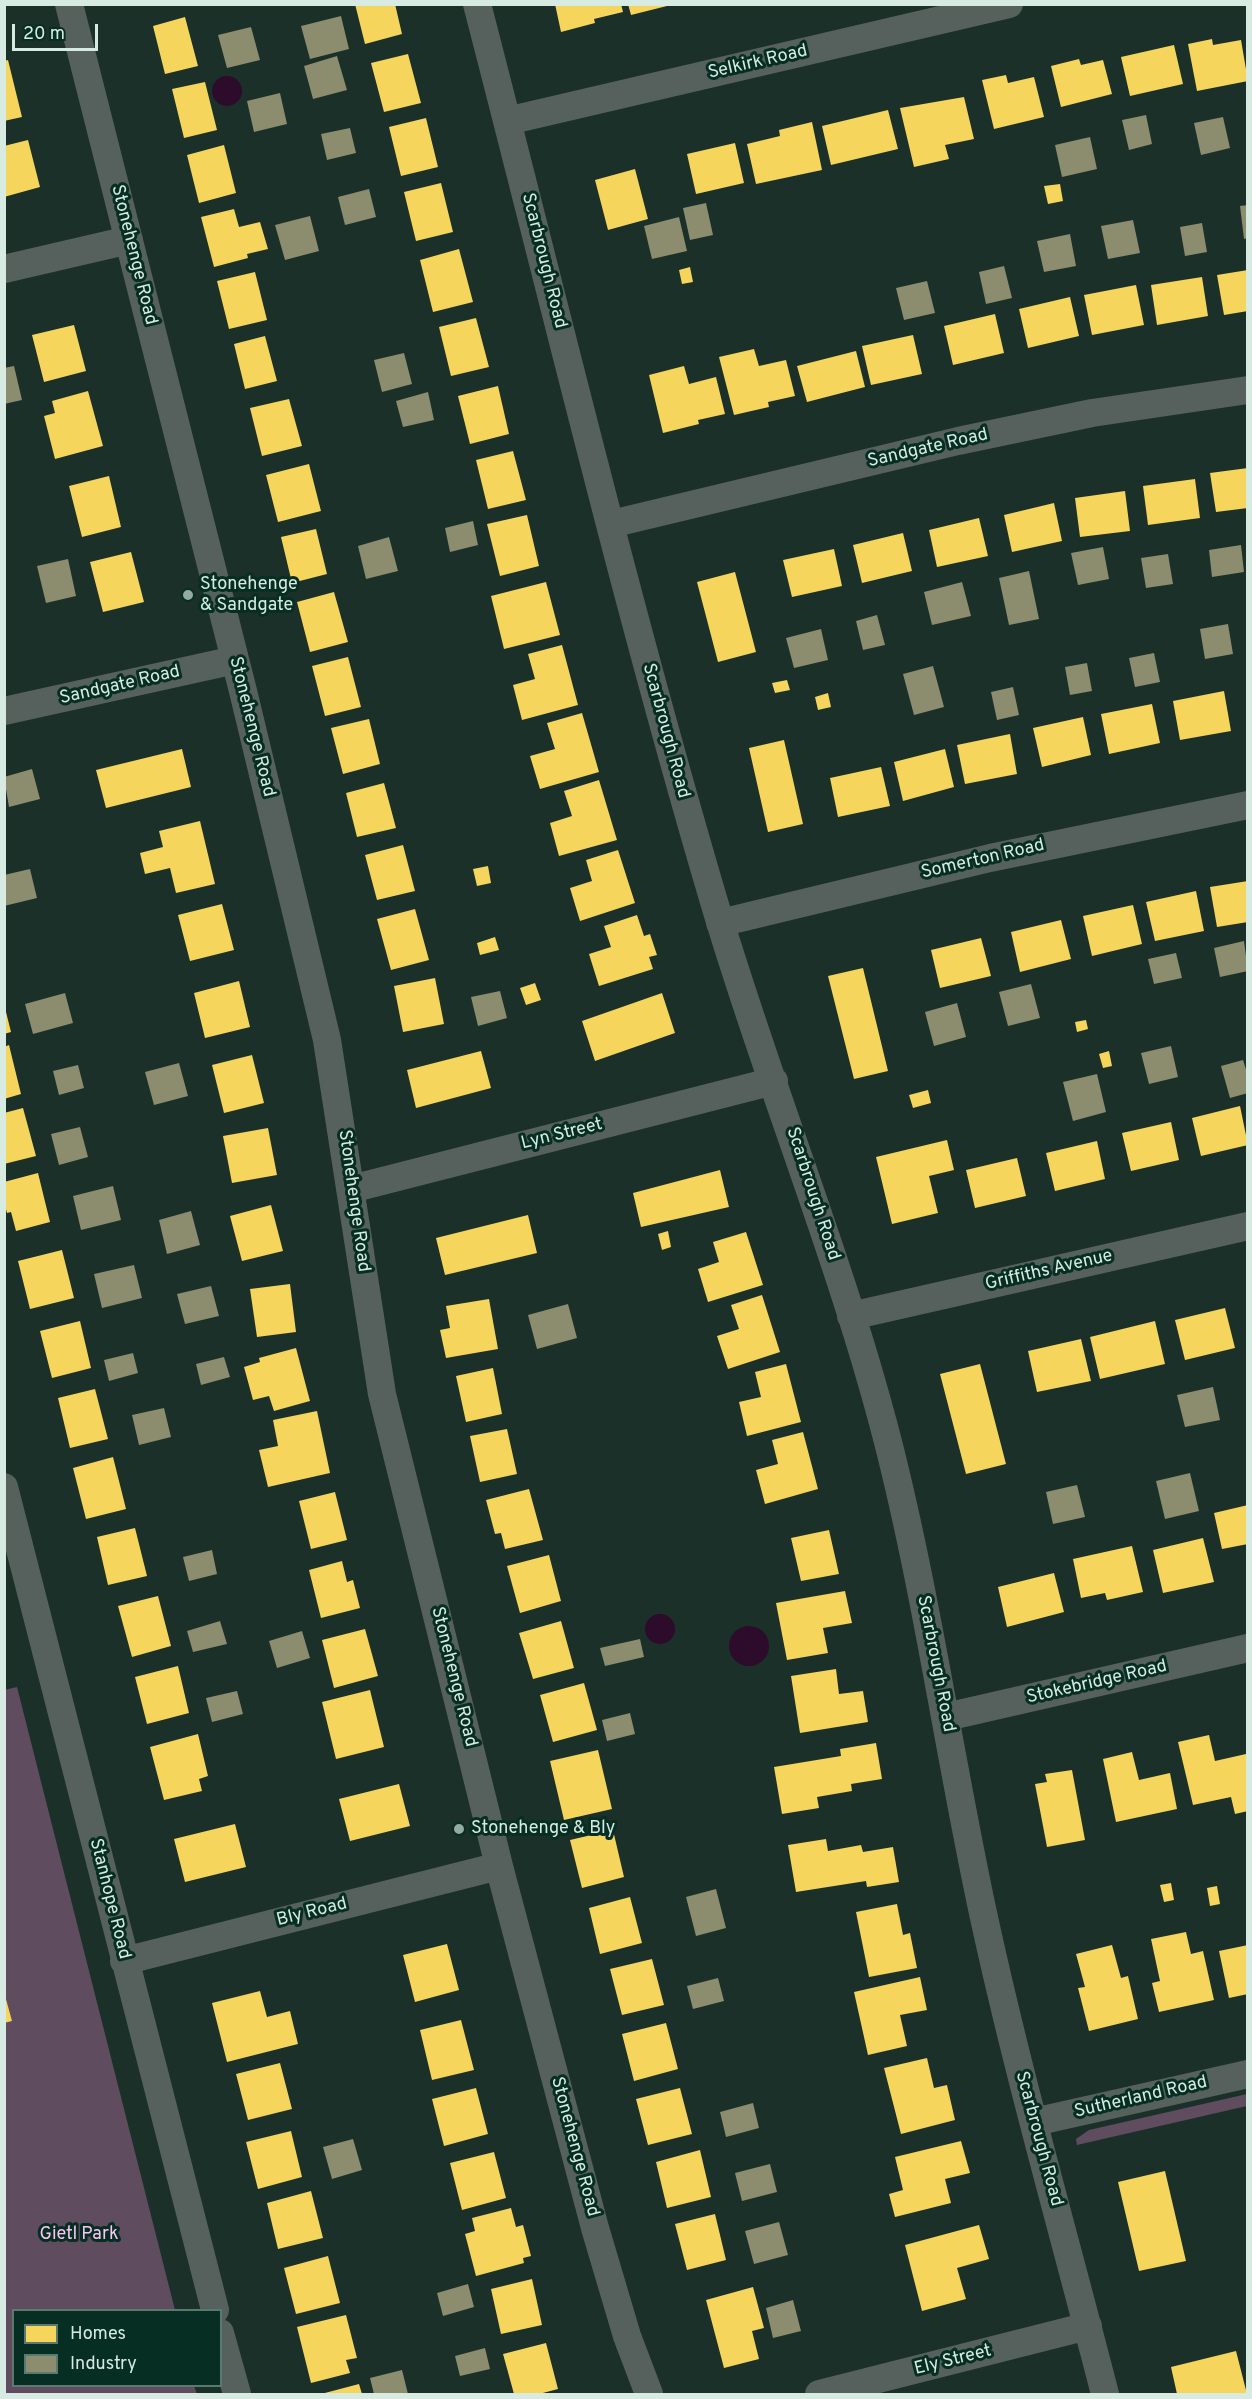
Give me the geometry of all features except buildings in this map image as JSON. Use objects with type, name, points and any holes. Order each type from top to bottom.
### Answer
[{"type":"street","name":"Stonehenge Road","points":[[69,4],[235,660],[327,1040],[382,1394],[499,1866],[595,2228],[627,2336],[649,2394]]},
{"type":"street","name":"Scarbrough Road","points":[[477,4],[671,757],[720,923],[851,1316],[887,1439],[946,1717],[981,1904],[1002,2001],[1105,2394]]},
{"type":"street","name":"Selkirk Road","points":[[507,121],[1009,4]]},
{"type":"street","points":[[4,269],[129,240]]},
{"type":"street","name":"Sandgate Road","points":[[611,524],[969,439],[1092,413],[1248,390]]},
{"type":"street","name":"Sandgate Road","points":[[4,711],[235,660]]},
{"type":"street","name":"Somerton Road","points":[[720,923],[990,858],[1248,805]]},
{"type":"street","name":"Lyn Street","points":[[351,1189],[774,1081]]},
{"type":"street","name":"Griffiths Avenue","points":[[851,1316],[1248,1226]]},
{"type":"street","name":"Stanhope Road","points":[[4,1487],[215,2309]]},
{"type":"street","name":"Stokebridge Road","points":[[946,1717],[1248,1648]]},
{"type":"street","name":"Bly Road","points":[[124,1961],[499,1866]]},
{"type":"street","name":"Sutherland Road","points":[[1034,2122],[1248,2074]]},
{"type":"street","name":"Ely Street","points":[[819,2394],[1088,2326]]},
{"type":"street","points":[[222,2340],[237,2394]]},
{"type":"green space","name":"Gietl Park","points":[[17,1687],[175,2309],[12,2309],[12,2387],[194,2387],[197,2394],[5,2394],[4,1690]]},
{"type":"green space","points":[[1247,2094],[1247,2106],[1077,2145],[1076,2139],[1089,2130]]},
{"type":"shaded area","points":[[227,76],[238,80],[242,91],[238,102],[227,106],[216,102],[212,91],[216,80]]},
{"type":"shaded area","points":[[660,1614],[671,1618],[675,1629],[671,1640],[660,1644],[649,1640],[645,1629],[649,1618]]},
{"type":"shaded area","points":[[749,1626],[763,1632],[769,1646],[763,1660],[749,1666],[735,1660],[729,1646],[735,1632]]},
{"type":"place","name":"Stonehenge & Sandgate","points":[[188,595]]},
{"type":"place","name":"Stonehenge & Bly","points":[[459,1829]]}]
